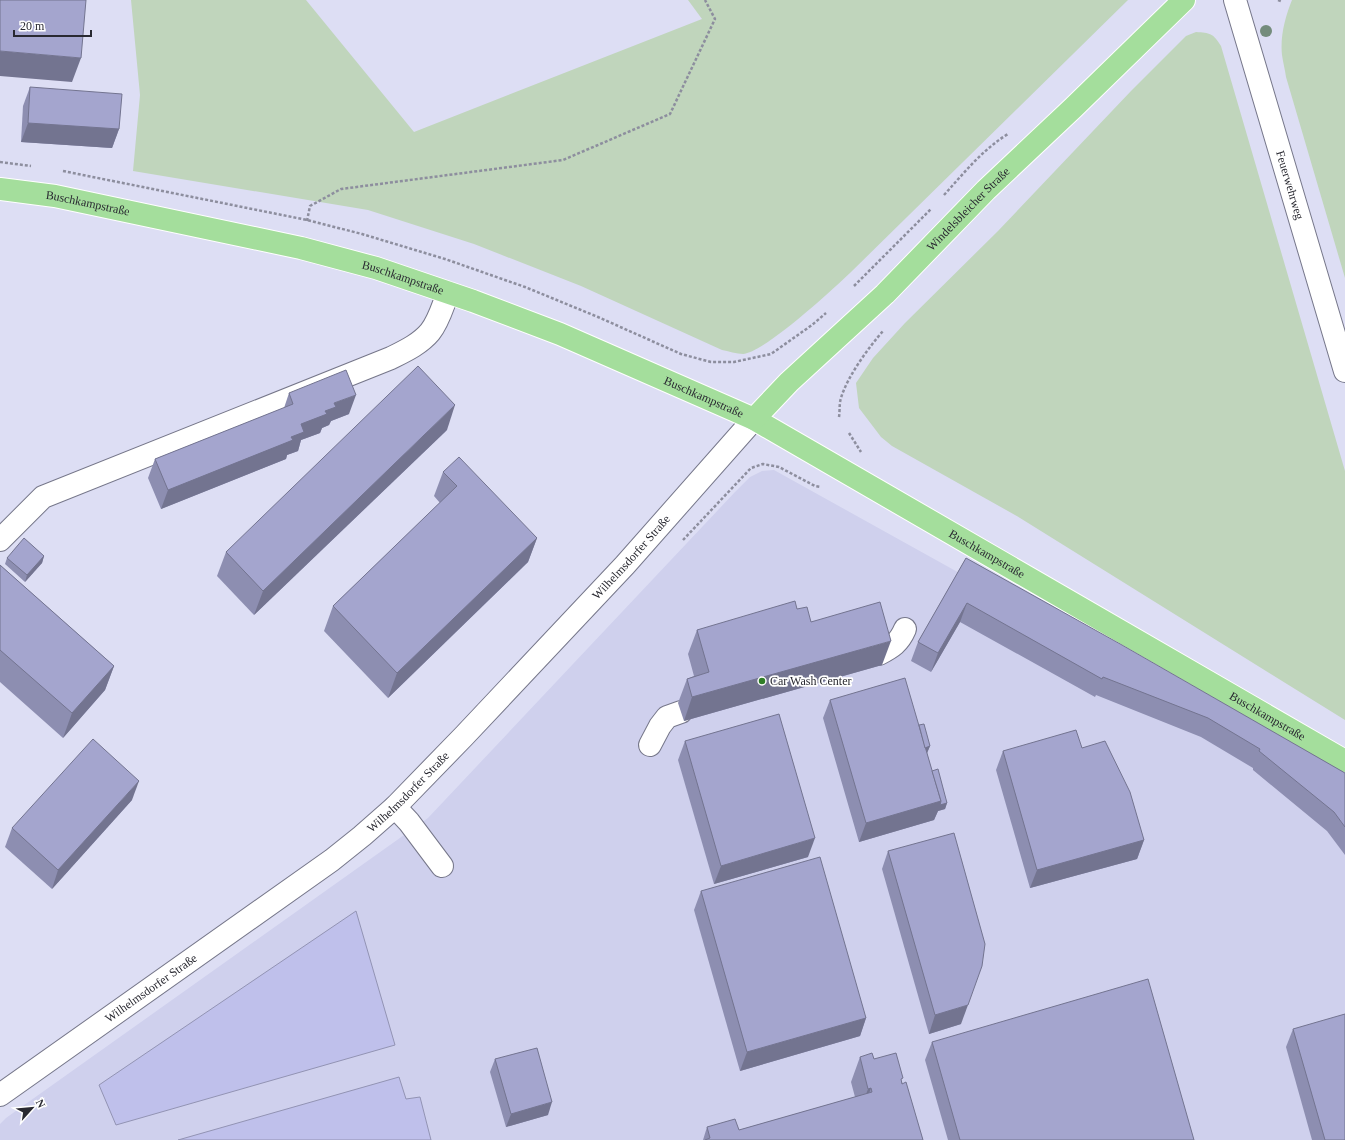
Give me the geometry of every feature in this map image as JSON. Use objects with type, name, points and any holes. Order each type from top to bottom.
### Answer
[{"type":"main road","name":"Windelsbleicher Straße","points":[[754,419],[792,379],[885,294],[986,190],[1184,0]]},
{"type":"main road","name":"Buschkampstraße","points":[[0,189],[55,196],[301,248],[376,268],[448,292],[560,334],[754,419],[1345,761]]},
{"type":"street","name":"Feuerwehrweg","points":[[1235,0],[1345,371]]},
{"type":"street","points":[[0,540],[43,497],[391,358],[417,344],[430,332],[437,320],[448,292]]},
{"type":"street","name":"Wilhelmsdorfer Straße","points":[[0,1095],[332,860],[395,807],[619,571],[754,419]]},
{"type":"street","points":[[879,654],[891,648],[901,639],[905,629]]},
{"type":"street","points":[[650,745],[660,726],[667,717],[680,712]]},
{"type":"street","points":[[395,807],[409,822],[442,866]]},
{"type":"path","points":[[301,248],[310,206],[340,189],[563,160],[670,114],[715,19],[705,0]]},
{"type":"shaded area","points":[[774,470],[981,585],[1345,794],[1345,1140],[0,1140],[0,1124],[6,1118],[428,818],[735,492],[750,477],[762,471]]},
{"type":"shaded area","points":[[356,911],[395,1045],[116,1125],[99,1085]]},
{"type":"shaded area","points":[[399,1077],[406,1099],[420,1097],[431,1140],[178,1140]]},
{"type":"green space","points":[[131,0],[306,0],[414,132],[702,19],[688,0],[1128,0],[814,306],[766,343],[753,351],[743,354],[722,350],[581,286],[474,244],[368,210],[133,171],[140,95]]},
{"type":"green space","points":[[1292,0],[1345,0],[1345,278],[1286,77],[1282,55],[1282,34]]},
{"type":"green space","points":[[1196,32],[1211,34],[1216,38],[1221,46],[1345,471],[1345,720],[1015,515],[892,446],[881,437],[859,408],[856,383],[873,358],[905,323],[998,231],[1131,91],[1186,36]]},
{"type":"building","points":[[0,0],[86,0],[81,58],[0,51]]},
{"type":"building","points":[[30,87],[122,94],[119,129],[28,123]]},
{"type":"building","points":[[418,366],[455,405],[263,591],[226,552]]},
{"type":"building","points":[[346,370],[356,395],[334,403],[336,407],[325,411],[327,414],[301,424],[304,432],[291,437],[293,440],[168,490],[155,459],[293,404],[289,393]]},
{"type":"building","points":[[459,457],[537,538],[397,673],[333,606],[457,486],[443,472]]},
{"type":"building","points":[[24,538],[44,556],[27,575],[7,558]]},
{"type":"building","points":[[966,558],[1122,645],[1345,773],[1345,827],[1334,812],[1259,751],[1260,749],[1208,718],[1103,677],[1102,679],[967,603],[938,653],[918,642]]},
{"type":"building","points":[[0,565],[114,666],[72,713],[0,650]]},
{"type":"building","points":[[795,601],[797,609],[807,607],[811,622],[880,602],[891,641],[692,697],[687,679],[709,672],[697,630]]},
{"type":"building","points":[[905,678],[941,801],[866,823],[830,700]]},
{"type":"building","points":[[779,714],[815,838],[721,866],[685,741]]},
{"type":"building","points":[[924,724],[930,746],[925,748],[919,725]]},
{"type":"building","points":[[1076,730],[1082,748],[1105,741],[1130,792],[1144,840],[1037,870],[1003,751]]},
{"type":"building","points":[[93,739],[139,781],[58,870],[12,828]]},
{"type":"building","points":[[938,769],[947,803],[940,805],[941,801],[932,771]]},
{"type":"building","points":[[954,833],[985,944],[982,966],[968,1005],[935,1015],[888,851]]},
{"type":"building","points":[[820,857],[866,1018],[747,1052],[701,891]]},
{"type":"building","points":[[1148,979],[1194,1140],[960,1140],[932,1042]]},
{"type":"building","points":[[1345,1014],[1345,1140],[1325,1140],[1293,1029]]},
{"type":"building","points":[[537,1048],[552,1102],[511,1114],[495,1059]]},
{"type":"building","points":[[872,1053],[874,1059],[896,1053],[903,1078],[901,1079],[902,1084],[906,1082],[923,1140],[705,1140],[710,1138],[707,1127],[735,1119],[739,1130],[872,1092],[871,1088],[868,1089],[860,1057]]},
{"type":"place","name":"Car Wash Center","points":[[762,681]]}]
